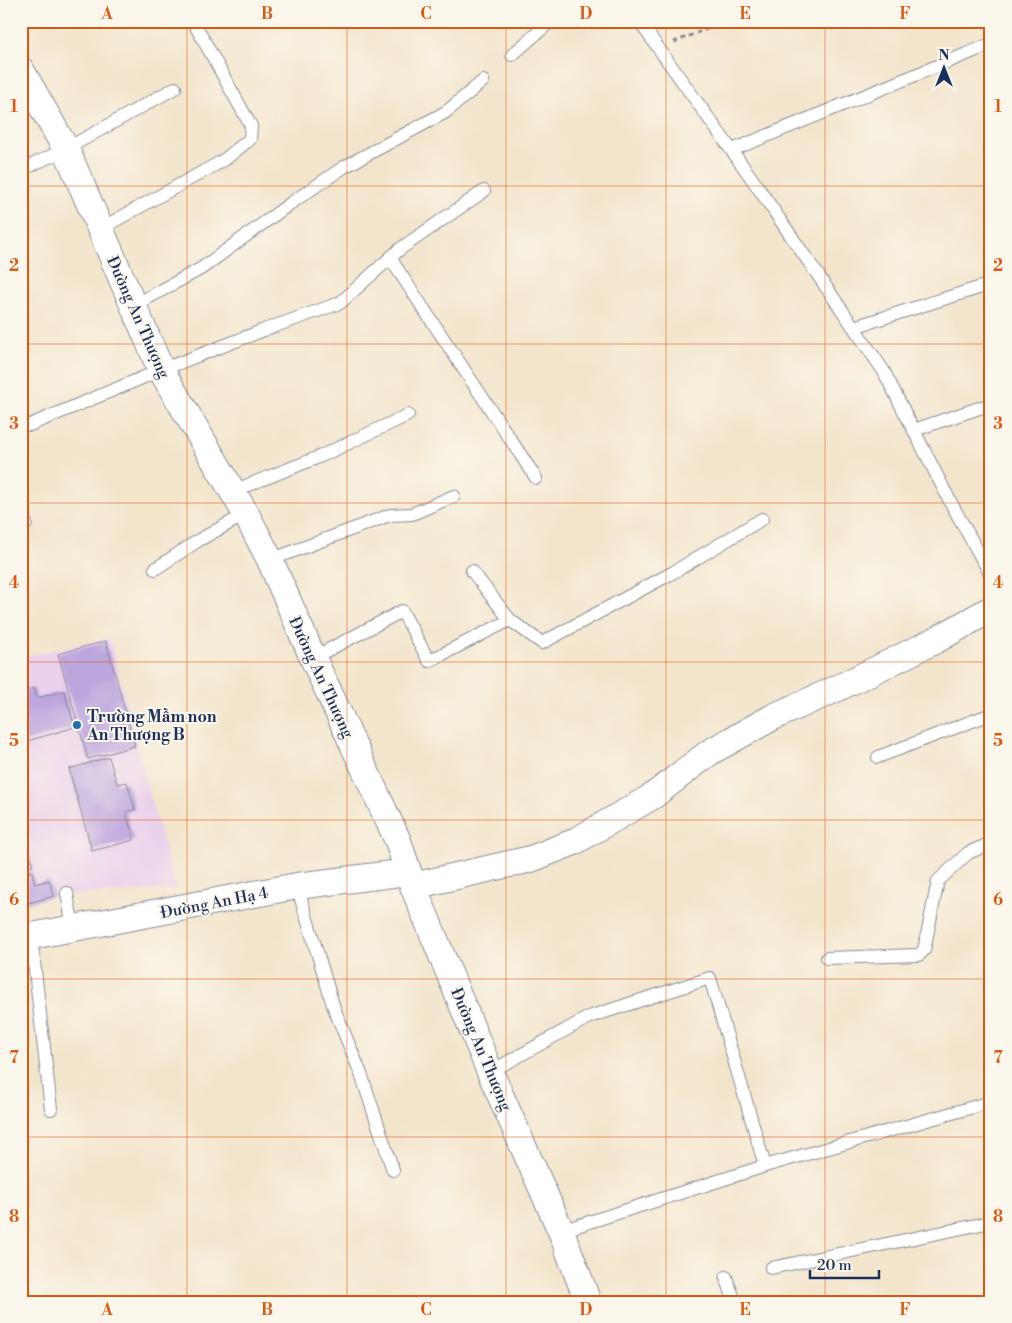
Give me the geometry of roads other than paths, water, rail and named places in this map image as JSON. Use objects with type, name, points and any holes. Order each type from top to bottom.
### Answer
[{"type":"street","name":"Đường An Thượng","points":[[21,70],[66,149],[161,370],[233,491],[270,560],[313,658],[398,840],[410,879],[490,1072],[561,1231],[588,1302]]},
{"type":"street","name":"Đường An Hạ 4","points":[[26,937],[297,886],[410,879],[530,859],[574,842],[653,796],[710,752],[773,717],[836,689],[930,643],[991,609]]},
{"type":"lane","points":[[100,229],[224,160],[250,139],[252,126],[194,21]]},
{"type":"lane","points":[[512,55],[552,21]]},
{"type":"lane","points":[[639,21],[732,150],[883,370],[991,575]]},
{"type":"lane","points":[[732,150],[991,44]]},
{"type":"lane","points":[[133,306],[202,268],[344,167],[446,112],[483,80]]},
{"type":"lane","points":[[21,170],[66,149],[175,88]]},
{"type":"lane","points":[[30,425],[161,370],[340,303],[400,249],[484,191]]},
{"type":"lane","points":[[390,258],[536,478]]},
{"type":"lane","points":[[854,327],[991,284]]},
{"type":"lane","points":[[914,430],[991,404]]},
{"type":"lane","points":[[233,491],[319,457],[408,416]]},
{"type":"lane","points":[[270,560],[390,515],[412,514],[454,496]]},
{"type":"lane","points":[[155,569],[199,540],[246,514]]},
{"type":"lane","points":[[472,570],[510,620],[542,643],[672,573],[762,519]]},
{"type":"lane","points":[[313,658],[402,611],[429,661],[510,620]]},
{"type":"lane","points":[[878,757],[991,714]]},
{"type":"lane","points":[[828,958],[919,956],[924,950],[938,881],[968,853],[991,843]]},
{"type":"lane","points":[[297,886],[334,1008],[361,1074],[393,1170]]},
{"type":"lane","points":[[67,893],[73,928]]},
{"type":"lane","points":[[26,937],[51,1109]]},
{"type":"lane","points":[[490,1072],[589,1017],[710,978],[766,1166]]},
{"type":"lane","points":[[561,1231],[766,1166],[991,1102]]},
{"type":"lane","points":[[771,1268],[991,1222]]},
{"type":"lane","points":[[726,1277],[735,1302]]},
{"type":"place","name":"Trường Mầm non An Thượng B","points":[[77,725]]}]
